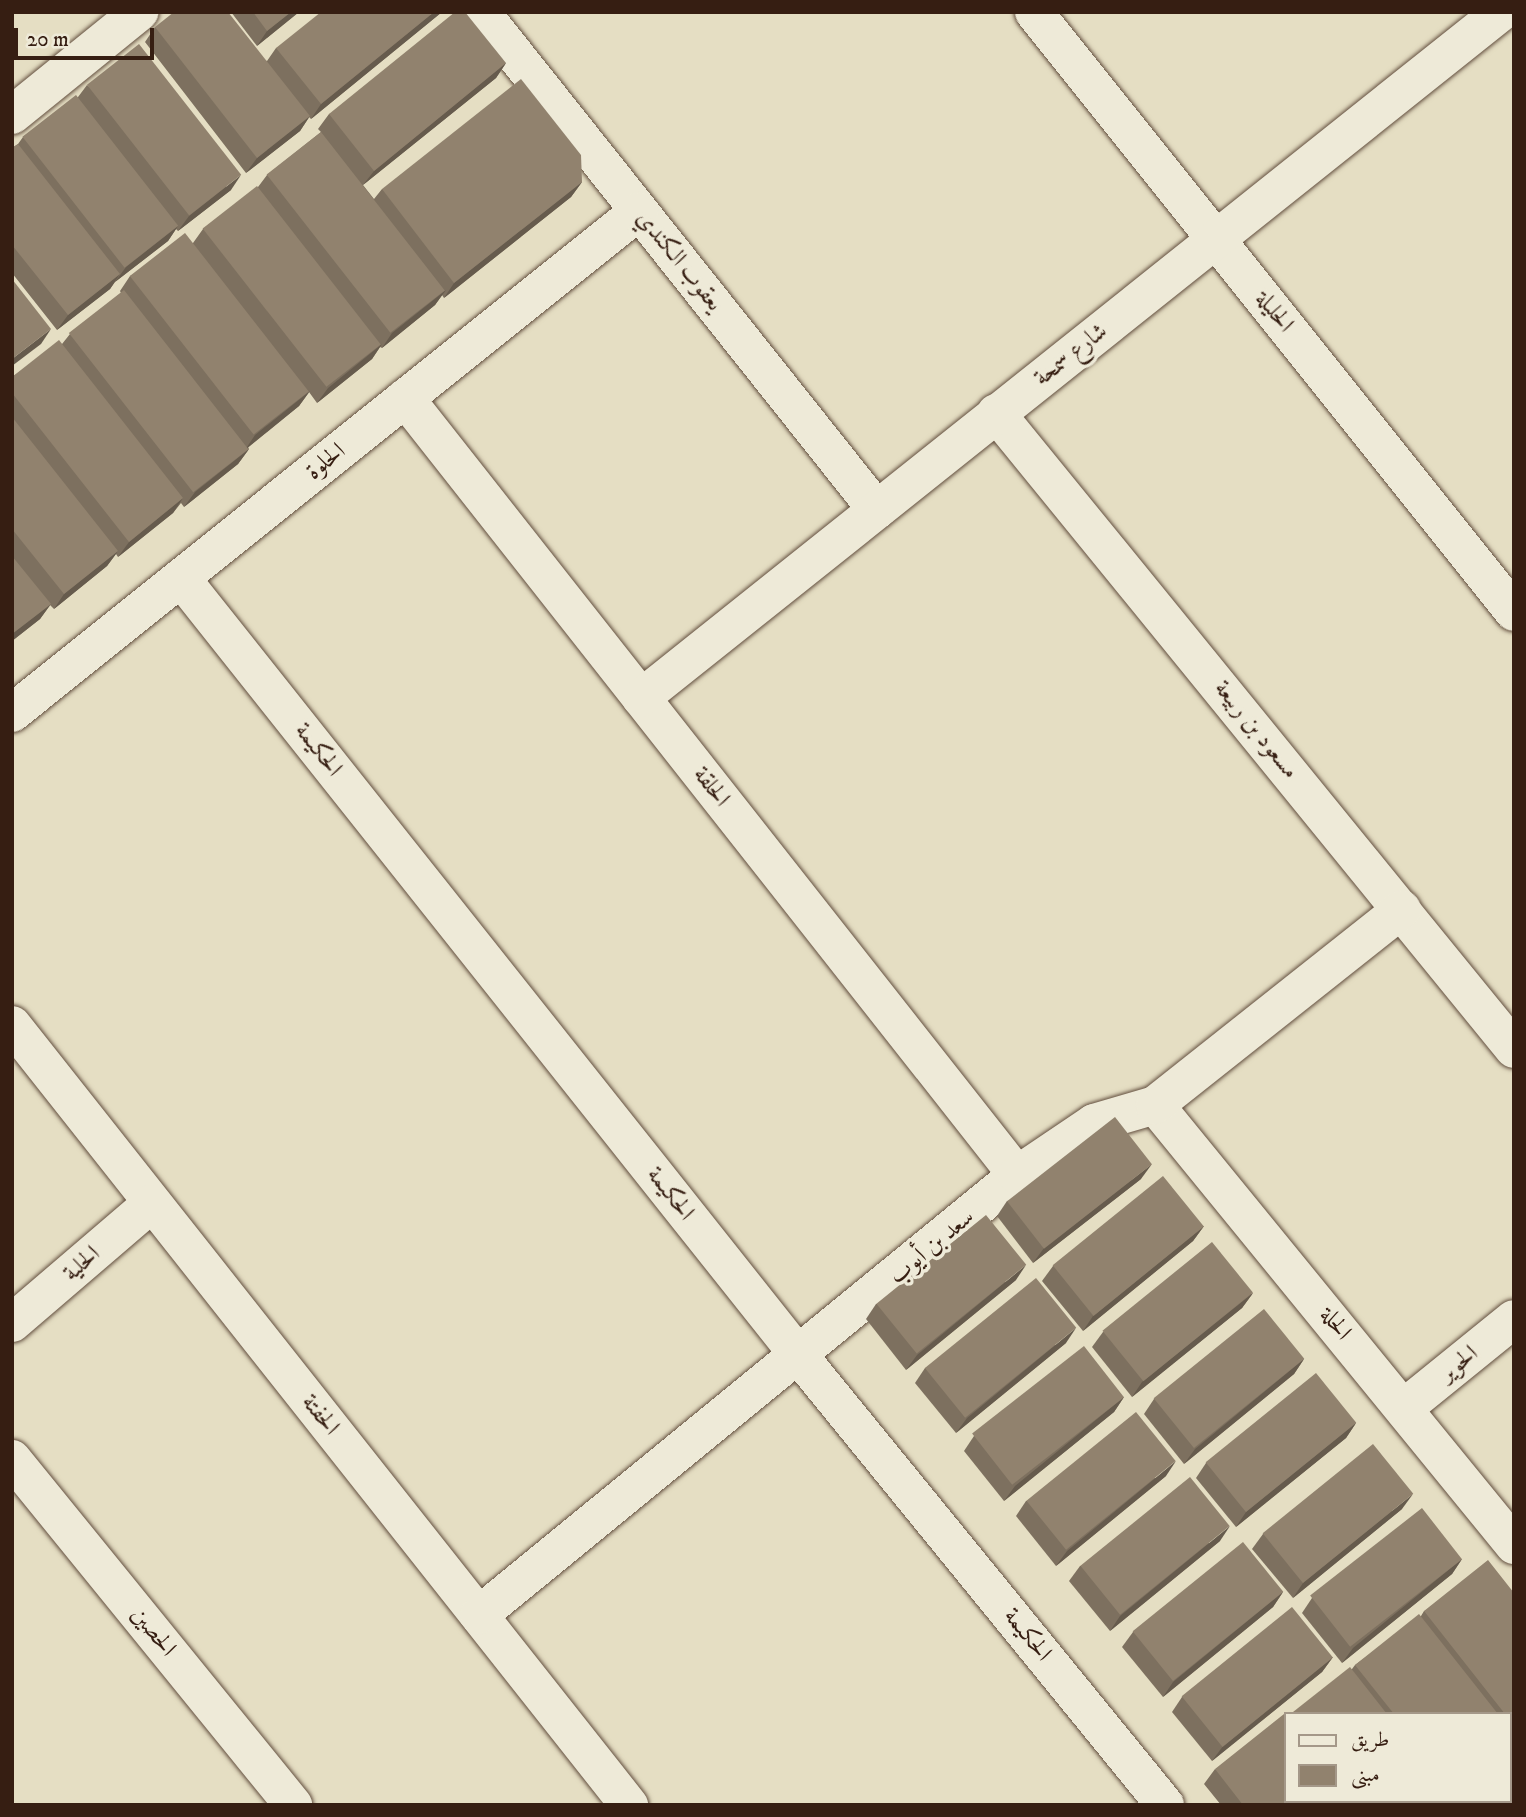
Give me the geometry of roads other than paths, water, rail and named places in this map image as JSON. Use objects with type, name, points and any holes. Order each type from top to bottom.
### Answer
[{"type":"street","points":[[12,115],[139,12]]},
{"type":"street","name":"يعقوب الكندي","points":[[481,12],[877,510]]},
{"type":"street","name":"الحليلة","points":[[1034,12],[1514,612]]},
{"type":"street","name":"شارع سمحة","points":[[641,698],[996,414],[1218,241],[1501,12]]},
{"type":"street","name":"الحلوة","points":[[12,713],[639,211]]},
{"type":"street","name":"الحلقة","points":[[405,398],[1017,1175]]},
{"type":"street","name":"مسعود بن ربيعة","points":[[996,414],[1514,1048]]},
{"type":"street","name":"الحكيمة","points":[[181,578],[800,1357],[1165,1805]]},
{"type":"street","name":"سعد بن أيوب","points":[[479,1615],[800,1357],[1017,1175],[1094,1123],[1155,1105],[1402,909]]},
{"type":"street","name":"الحفتة","points":[[12,1025],[629,1805]]},
{"type":"street","name":"الحلة","points":[[1155,1105],[1514,1545]]},
{"type":"street","name":"الحلية","points":[[12,1324],[151,1204]]},
{"type":"street","name":"الحوير","points":[[1404,1408],[1514,1319]]},
{"type":"street","name":"الحصين","points":[[12,1458],[293,1805]]}]
